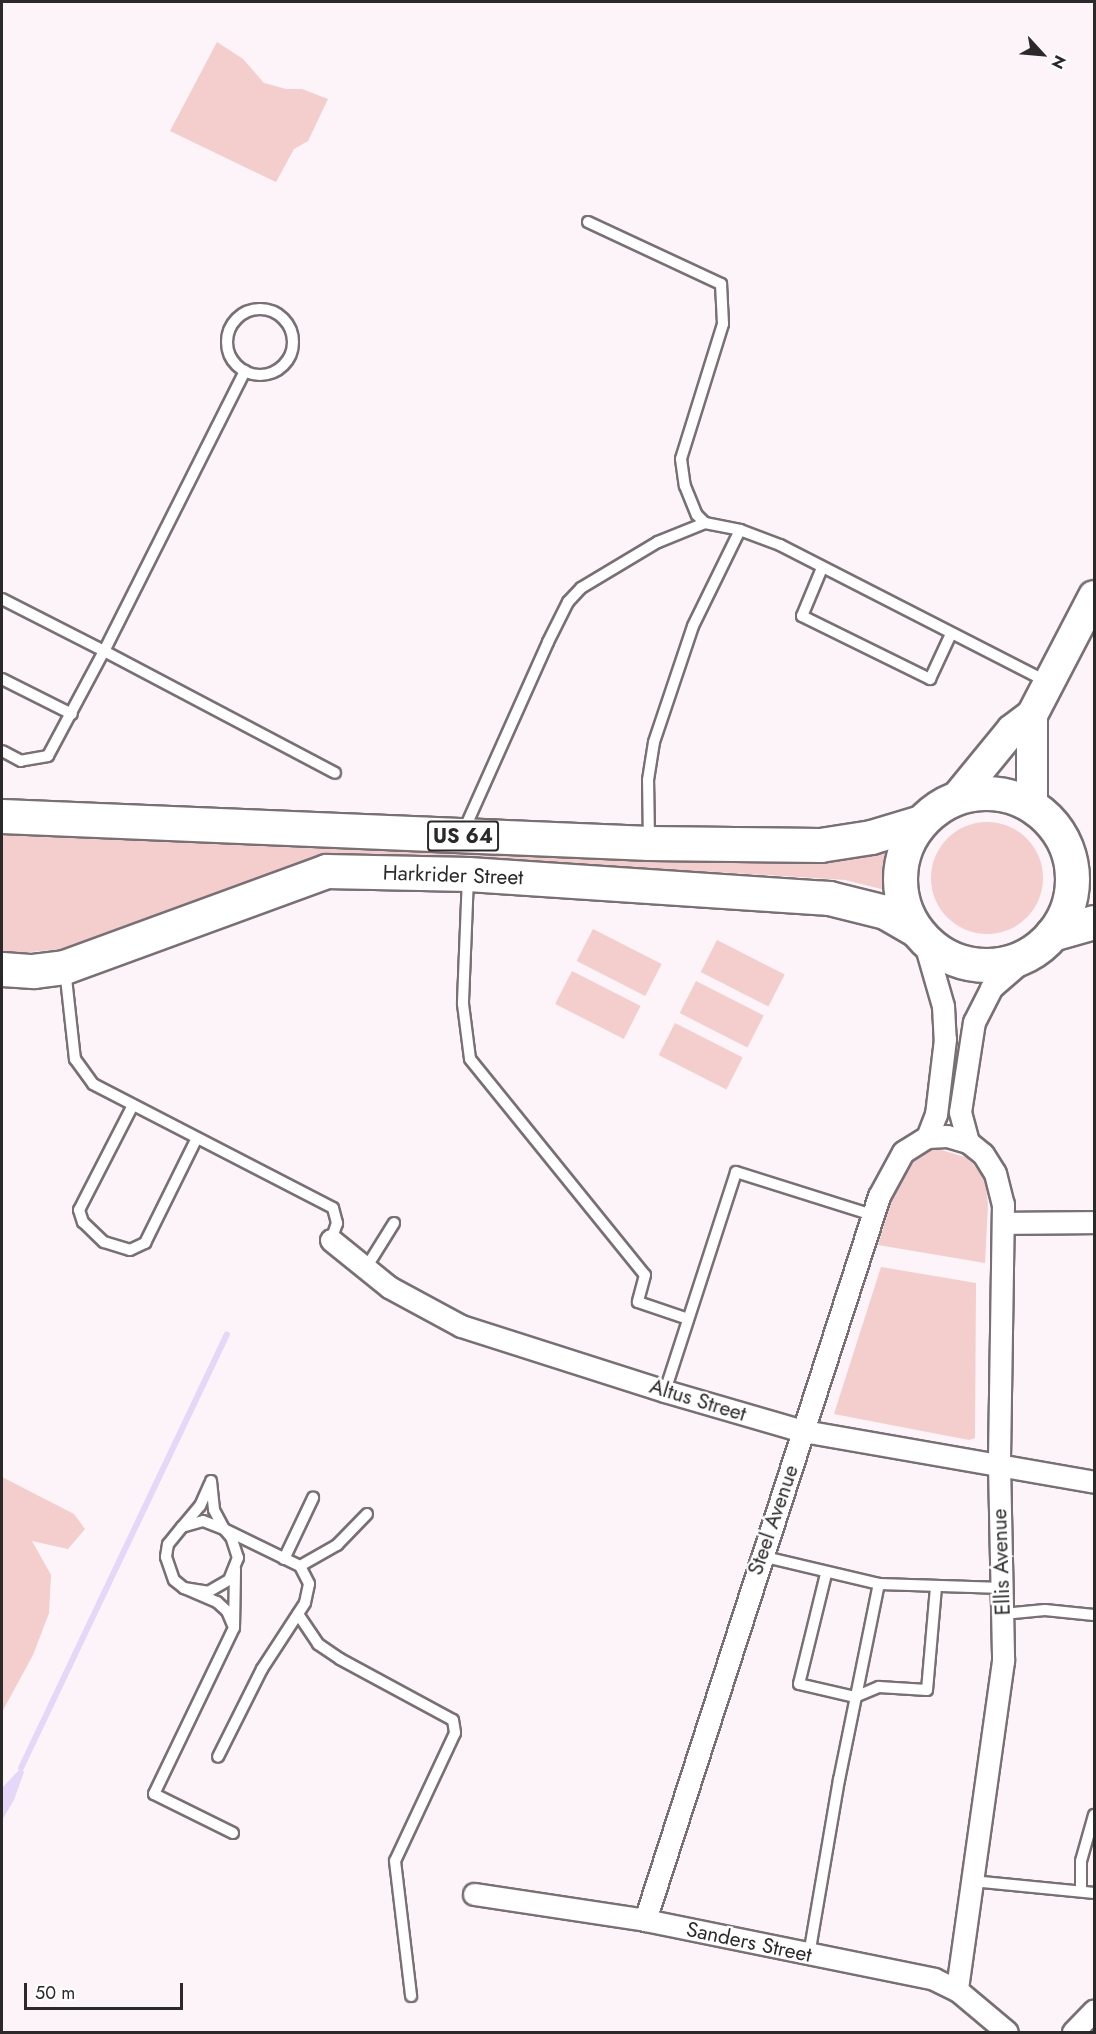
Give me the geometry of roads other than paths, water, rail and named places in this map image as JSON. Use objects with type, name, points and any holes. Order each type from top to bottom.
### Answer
[{"type":"main road","points":[[1044,942],[1064,914],[1071,887],[1065,846],[1050,821],[1032,806],[1007,796],[983,793],[958,796],[921,822],[902,858],[900,886],[919,934],[940,953],[963,963],[988,966],[1013,961],[1044,942],[1095,922]]},
{"type":"main road","name":"Harkrider Street","points":[[2,816],[649,843],[820,845],[871,837],[921,822]]},
{"type":"main road","points":[[1065,846],[1095,860]]},
{"type":"main road","name":"Harkrider Street","points":[[2,969],[33,971],[64,967],[326,871],[468,874],[829,898],[874,908],[919,934]]},
{"type":"street","points":[[958,796],[1011,730],[1032,715],[1095,596]]},
{"type":"street","points":[[1032,715],[1032,806]]},
{"type":"street","points":[[919,934],[943,1006],[945,1039],[936,1114],[927,1137],[947,1136],[968,1142]]},
{"type":"street","points":[[968,1142],[960,1112],[974,1022],[991,988],[1044,942]]},
{"type":"street","name":"Steel Avenue","points":[[645,1920],[872,1215],[896,1162],[927,1137]]},
{"type":"street","name":"Ellis Avenue","points":[[957,1990],[1003,1661],[1004,1588],[999,1464],[1003,1204],[995,1173],[983,1154],[968,1142]]},
{"type":"street","points":[[1003,1223],[1095,1222]]},
{"type":"street","name":"Altus Street","points":[[331,1240],[389,1287],[460,1326],[665,1391],[803,1431],[1095,1482]]},
{"type":"street","name":"Sanders Street","points":[[474,1894],[645,1920],[934,1979],[957,1990],[1006,2032]]},
{"type":"street","points":[[1073,2032],[1095,2010]]},
{"type":"lane","points":[[588,222],[720,284],[723,324],[681,459],[685,486],[697,515],[705,523]]},
{"type":"lane","points":[[250,310],[271,310],[281,316],[293,334],[291,355],[276,371],[255,375],[245,371],[230,355],[227,329],[250,310]]},
{"type":"lane","points":[[2,751],[21,761],[48,756],[72,714],[245,371]]},
{"type":"lane","points":[[461,836],[568,602],[581,588],[658,542],[705,523],[740,530],[780,545],[1049,683]]},
{"type":"lane","points":[[649,843],[648,780],[654,742],[693,626],[740,530]]},
{"type":"lane","points":[[822,568],[802,615],[930,679],[951,634]]},
{"type":"lane","points":[[2,599],[335,773]]},
{"type":"lane","points":[[2,679],[72,714]]},
{"type":"lane","points":[[468,874],[463,1004],[470,1059],[645,1275],[638,1302],[688,1319]]},
{"type":"lane","points":[[64,967],[75,1059],[81,1072],[93,1084],[333,1208],[337,1223],[331,1240]]},
{"type":"lane","points":[[133,1105],[79,1210],[83,1222],[104,1242],[130,1250],[145,1243],[197,1138]]},
{"type":"lane","points":[[665,1391],[736,1172],[872,1215]]},
{"type":"lane","points":[[366,1268],[394,1223]]},
{"type":"lane","points":[[233,1833],[153,1794],[234,1628],[236,1547],[214,1510],[211,1480],[200,1506],[168,1544],[166,1557],[174,1580],[184,1588],[217,1602],[227,1611],[234,1628]]},
{"type":"lane","points":[[284,1558],[313,1498]]},
{"type":"lane","points":[[300,1566],[337,1545],[367,1514]]},
{"type":"lane","points":[[182,1527],[203,1521],[224,1529],[300,1566],[309,1584],[298,1614],[262,1669],[218,1757]]},
{"type":"lane","points":[[761,1556],[826,1574],[879,1584],[936,1588],[1004,1588]]},
{"type":"lane","points":[[184,1588],[208,1592],[229,1580],[235,1569]]},
{"type":"lane","points":[[826,1574],[799,1684],[855,1697],[879,1687],[927,1690],[936,1588]]},
{"type":"lane","points":[[809,1955],[855,1697],[879,1584]]},
{"type":"lane","points":[[1003,1614],[1045,1610],[1095,1615]]},
{"type":"lane","points":[[298,1614],[304,1628],[325,1649],[453,1720],[455,1733],[395,1861],[411,1996]]},
{"type":"lane","points":[[1081,1890],[1081,1861],[1095,1815]]},
{"type":"lane","points":[[972,1881],[1062,1893],[1081,1890],[1095,1893]]},
{"type":"waterway","points":[[21,1768],[227,1334]]}]
